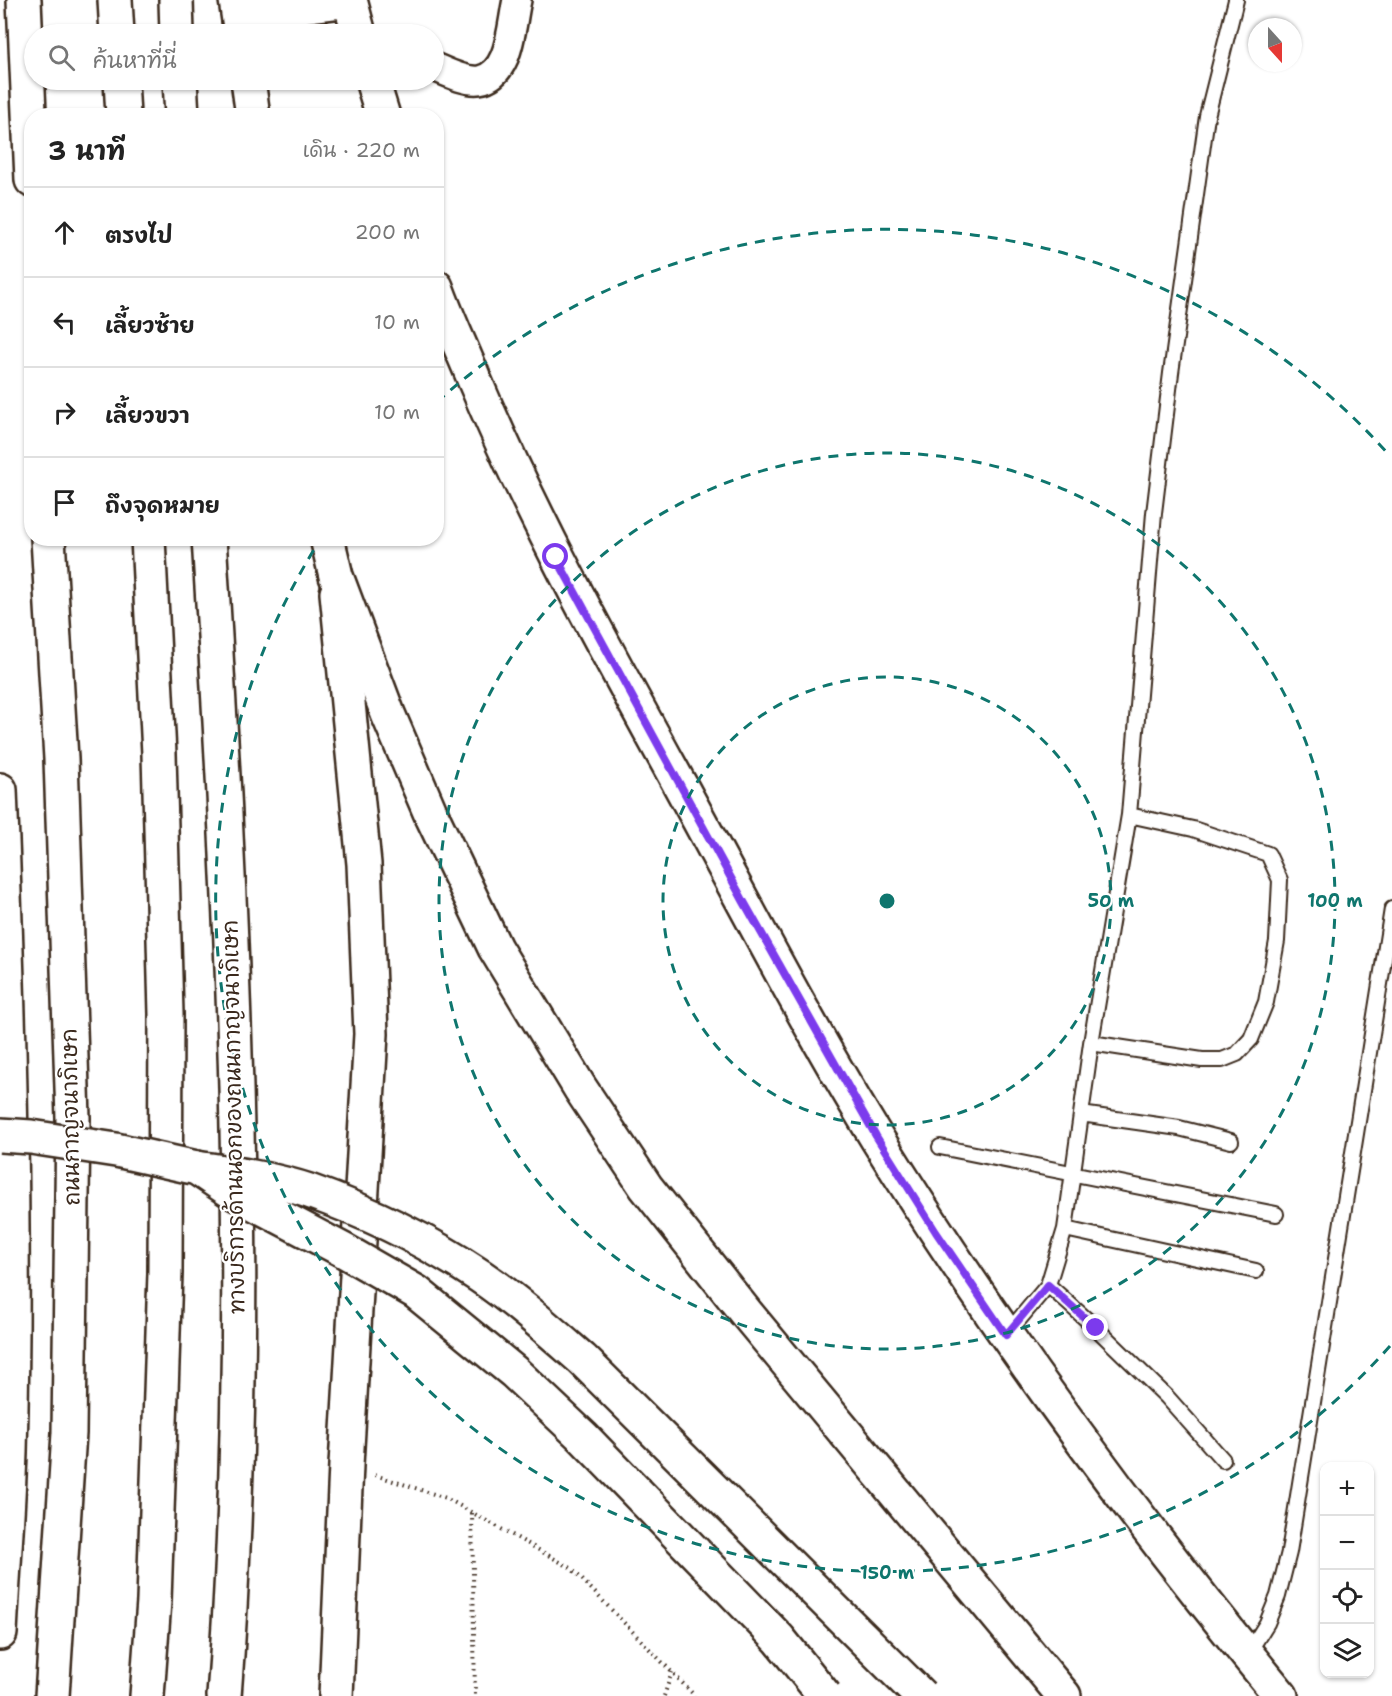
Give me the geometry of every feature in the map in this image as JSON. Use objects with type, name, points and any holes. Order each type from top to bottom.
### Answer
[{"type":"main road","points":[[24,0],[25,24]]},
{"type":"main road","points":[[115,0],[116,24]]},
{"type":"main road","points":[[176,0],[177,24]]},
{"type":"main road","points":[[239,16],[350,0],[356,24]]},
{"type":"main road","points":[[28,90],[29,108]]},
{"type":"main road","points":[[121,90],[122,108]]},
{"type":"main road","points":[[181,90],[182,108]]},
{"type":"main road","points":[[249,90],[252,108]]},
{"type":"main road","points":[[375,90],[381,108]]},
{"type":"main road","points":[[444,306],[502,446],[556,557],[817,1034],[876,1136],[936,1232],[1048,1397],[1155,1540],[1281,1696]]},
{"type":"main road","name":"ถนนกาญจนาภิเษก","points":[[48,546],[61,759],[72,1153],[69,1433],[52,1696]]},
{"type":"main road","points":[[147,1696],[154,1601],[165,1273],[166,1014],[159,754],[148,546]]},
{"type":"main road","name":"ทางบริการด้านนอกของถนนกาญจนาภิเษก","points":[[209,546],[232,957],[238,1247],[235,1519],[224,1696]]},
{"type":"main road","points":[[329,546],[336,576],[388,714],[430,812],[495,948],[580,1088],[646,1187],[746,1313],[1064,1696]]},
{"type":"main road","points":[[336,576],[364,864],[371,1034],[346,1466],[336,1696]]},
{"type":"main road","points":[[0,790],[9,1024],[12,1255],[10,1453],[0,1633]]},
{"type":"main road","points":[[0,1136],[31,1137],[116,1150],[266,1179],[309,1191],[374,1218],[423,1242],[480,1276],[529,1313],[583,1360],[921,1696]]},
{"type":"main road","points":[[197,1167],[231,1191],[416,1292],[469,1334],[514,1372],[613,1467],[779,1639],[825,1696]]},
{"type":"street","points":[[444,70],[478,81],[501,68],[506,55],[517,0]]},
{"type":"lane","points":[[1006,1335],[1048,1285],[1065,1229],[1091,1043],[1129,815],[1154,513],[1171,373],[1207,116],[1236,0]]},
{"type":"lane","points":[[1091,1043],[1202,1060],[1222,1060],[1237,1054],[1251,1039],[1266,1002],[1277,941],[1280,880],[1268,854],[1193,830],[1129,815]]},
{"type":"lane","points":[[1247,1655],[1267,1623],[1278,1596],[1289,1552],[1392,909]]},
{"type":"lane","points":[[1081,1114],[1179,1128],[1231,1141]]},
{"type":"lane","points":[[940,1147],[1276,1214]]},
{"type":"lane","points":[[1065,1229],[1256,1271]]},
{"type":"lane","points":[[1048,1285],[1167,1397],[1223,1460]]},
{"type":"path","points":[[346,1466],[446,1497],[571,1568],[695,1696]]},
{"type":"path","points":[[472,1512],[475,1696]]},
{"type":"path","points":[[664,1696],[672,1672]]},
{"type":"route","points":[[556,557],[744,902],[876,1136],[936,1232],[1006,1335],[1048,1285],[1096,1328]]}]
